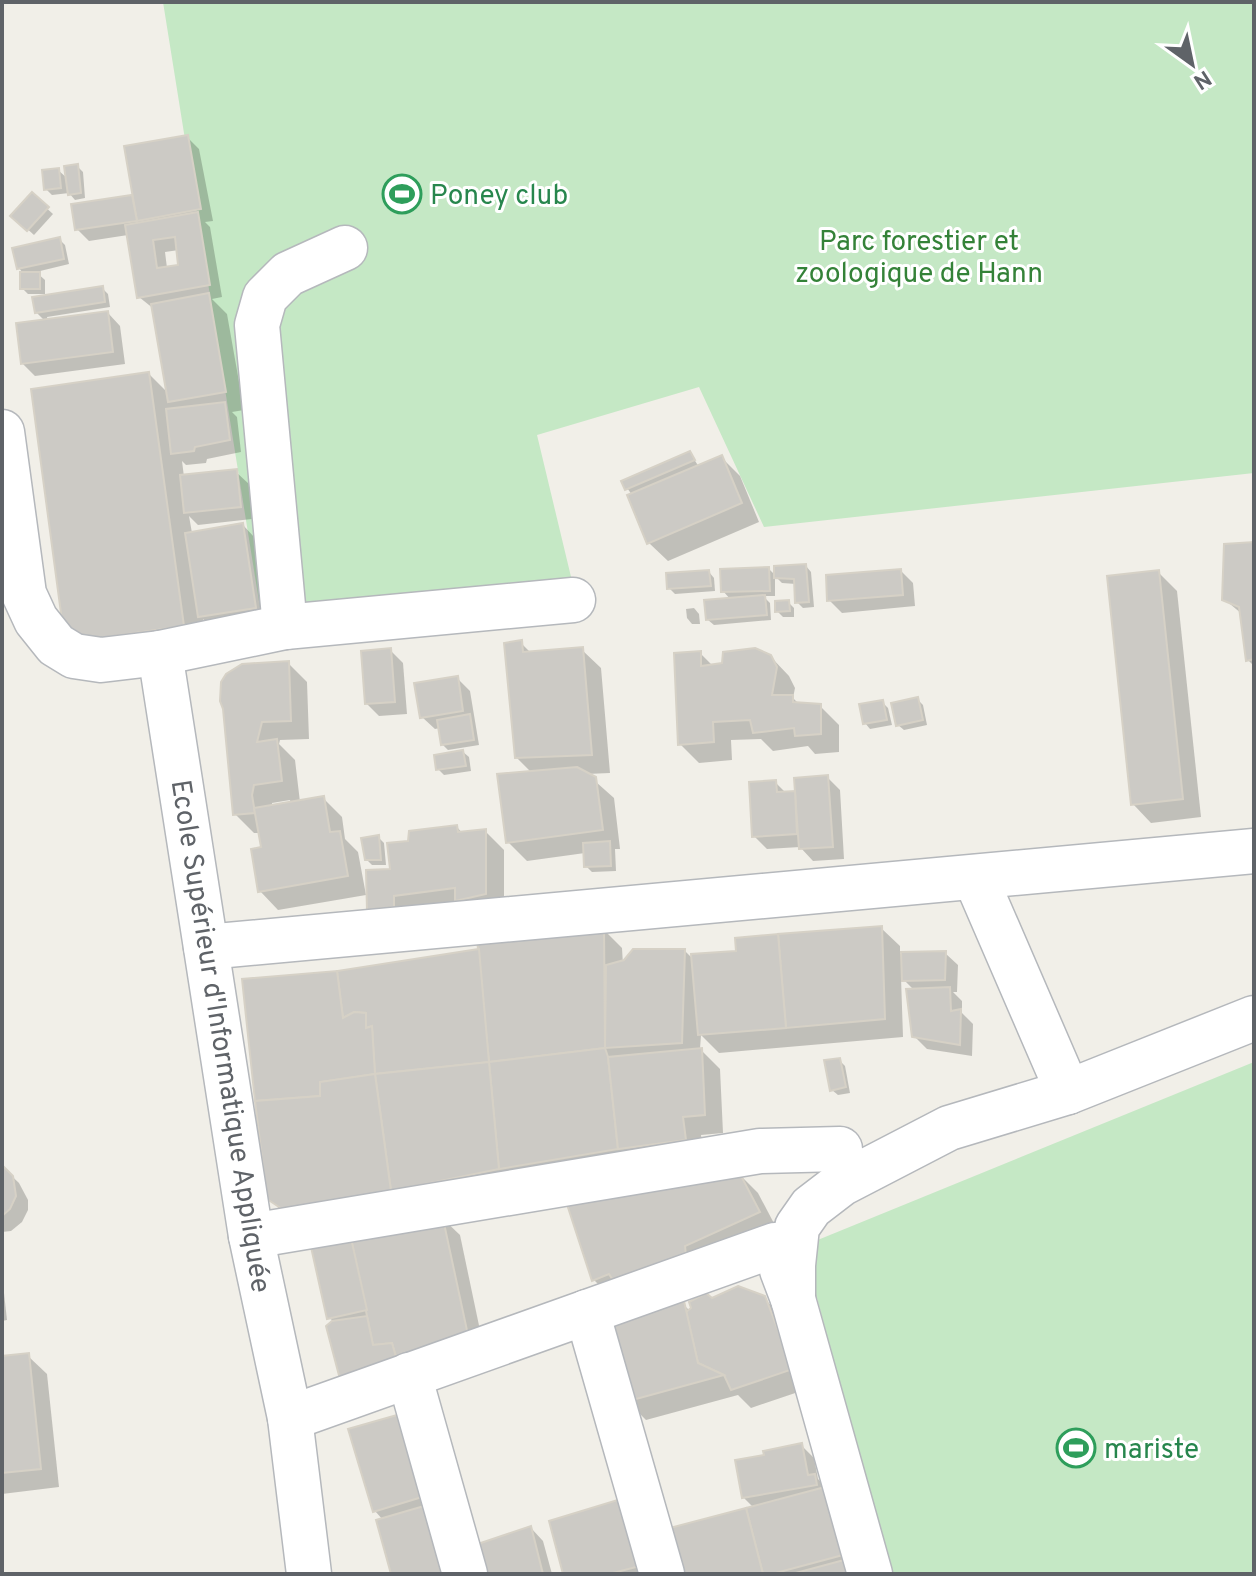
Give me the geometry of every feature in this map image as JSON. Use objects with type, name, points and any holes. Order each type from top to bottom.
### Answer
[{"type":"street","points":[[285,627],[257,325],[265,297],[288,274],[345,248]]},
{"type":"street","points":[[2,432],[24,594],[36,620],[56,645],[74,656],[101,660],[160,653],[285,627],[573,600]]},
{"type":"street","name":"Ecole Supérieur d'Informatique Appliquée","points":[[160,653],[251,1236],[290,1418],[309,1574]]},
{"type":"street","points":[[206,947],[1254,851]]},
{"type":"street","points":[[975,877],[1068,1092]]},
{"type":"street","points":[[870,1574],[793,1299],[778,1260],[775,1245],[777,1217],[789,1189],[816,1163],[840,1149],[888,1135],[949,1128],[1068,1092],[1254,1018]]},
{"type":"street","points":[[793,1299],[797,1227],[811,1207],[841,1184],[949,1128]]},
{"type":"street","points":[[251,1236],[760,1151],[840,1149]]},
{"type":"street","points":[[290,1418],[775,1245]]},
{"type":"street","points":[[587,1312],[662,1574]]},
{"type":"street","points":[[409,1375],[465,1574]]},
{"type":"green space","name":"Parc forestier et zoologique de Hann","points":[[163,2],[1254,2],[1254,473],[764,527],[699,387],[537,435],[572,581],[261,614]]},
{"type":"green space","name":"mariste","points":[[1254,1062],[1254,1574],[891,1574],[803,1246]]},
{"type":"building","points":[[188,135],[201,209],[137,221],[124,146]]},
{"type":"building","points":[[78,164],[81,193],[68,195],[64,166]]},
{"type":"building","points":[[59,168],[61,188],[44,190],[42,170]]},
{"type":"building","points":[[32,192],[49,207],[27,231],[10,216]]},
{"type":"building","points":[[132,195],[137,221],[75,230],[71,204]]},
{"type":"building","points":[[198,212],[210,285],[137,298],[125,225]],"holes":[[[175,237],[178,265],[157,268],[153,240]]]},
{"type":"building","points":[[60,237],[64,259],[17,269],[12,248]]},
{"type":"building","points":[[20,272],[40,272],[40,289],[20,289]]},
{"type":"building","points":[[103,286],[105,302],[35,313],[32,297]]},
{"type":"building","points":[[209,293],[226,392],[168,402],[151,304]]},
{"type":"building","points":[[108,311],[113,352],[21,364],[16,323]]},
{"type":"building","points":[[149,372],[184,626],[65,643],[31,389]]},
{"type":"building","points":[[225,402],[230,440],[171,454],[166,409]]},
{"type":"building","points":[[690,451],[695,460],[625,490],[621,481]]},
{"type":"building","points":[[722,455],[742,503],[647,544],[627,495]]},
{"type":"building","points":[[237,469],[241,507],[184,513],[180,475]]},
{"type":"building","points":[[243,523],[256,608],[198,617],[185,533]]},
{"type":"building","points":[[1254,542],[1254,659],[1246,661],[1239,607],[1222,600],[1224,544]]},
{"type":"building","points":[[806,564],[809,602],[795,603],[794,579],[774,578],[774,566]]},
{"type":"building","points":[[769,567],[770,591],[721,592],[720,569]]},
{"type":"building","points":[[901,569],[903,595],[827,601],[826,575]]},
{"type":"building","points":[[709,570],[711,586],[667,589],[666,573]]},
{"type":"building","points":[[1159,570],[1183,799],[1131,805],[1107,576]]},
{"type":"building","points":[[765,595],[767,615],[706,620],[704,600]]},
{"type":"building","points":[[789,600],[790,611],[775,612],[775,601]]},
{"type":"building","points":[[522,640],[523,652],[583,647],[592,755],[515,758],[504,643]]},
{"type":"building","points":[[391,648],[395,702],[365,704],[361,651]]},
{"type":"building","points":[[755,648],[771,655],[777,667],[772,695],[793,695],[793,702],[821,704],[821,734],[795,736],[794,728],[753,733],[750,720],[713,722],[714,742],[678,745],[674,653],[701,651],[701,666],[722,663],[723,652]]},
{"type":"building","points":[[289,661],[291,721],[262,722],[257,742],[277,739],[282,781],[254,785],[255,813],[233,815],[220,701],[221,682],[226,674],[242,664]]},
{"type":"building","points":[[458,676],[463,711],[420,718],[414,683]]},
{"type":"building","points":[[918,697],[923,720],[896,726],[891,703]]},
{"type":"building","points":[[883,700],[887,720],[863,724],[859,704]]},
{"type":"building","points":[[470,714],[474,740],[441,745],[437,720]]},
{"type":"building","points":[[463,750],[466,766],[436,770],[434,755]]},
{"type":"building","points":[[577,767],[596,777],[603,830],[506,843],[497,774]]},
{"type":"building","points":[[828,775],[833,847],[799,849],[794,778]]},
{"type":"building","points":[[776,780],[777,792],[795,791],[797,834],[752,837],[749,782]]},
{"type":"building","points":[[324,796],[330,832],[340,831],[348,876],[258,892],[251,849],[261,847],[254,808]]},
{"type":"building","points":[[457,825],[458,832],[486,829],[486,894],[455,901],[455,888],[394,896],[394,907],[367,910],[366,870],[390,869],[387,843],[408,841],[409,831]]},
{"type":"building","points":[[379,835],[381,860],[365,860],[361,838]]},
{"type":"building","points":[[610,841],[611,866],[584,867],[583,843]]},
{"type":"building","points":[[882,926],[885,1019],[786,1028],[778,934]]},
{"type":"building","points":[[604,927],[605,1048],[489,1062],[477,939]]},
{"type":"building","points":[[778,934],[786,1028],[698,1035],[691,954],[736,951],[735,938]]},
{"type":"building","points":[[479,949],[489,1062],[375,1074],[372,1026],[366,1028],[366,1013],[354,1012],[343,1018],[337,971]]},
{"type":"building","points":[[633,949],[685,949],[682,1043],[605,1048],[606,965],[624,960]]},
{"type":"building","points":[[946,951],[945,980],[902,981],[901,952]]},
{"type":"building","points":[[337,971],[343,1018],[354,1012],[366,1013],[366,1028],[372,1026],[375,1074],[320,1082],[320,1096],[255,1101],[242,979]]},
{"type":"building","points":[[950,987],[951,1011],[961,1009],[960,1045],[912,1037],[906,989]]},
{"type":"building","points":[[605,1048],[618,1149],[499,1169],[489,1062]]},
{"type":"building","points":[[702,1048],[705,1115],[683,1117],[686,1140],[618,1149],[608,1057]]},
{"type":"building","points":[[840,1058],[846,1087],[830,1091],[824,1060]]},
{"type":"building","points":[[489,1062],[499,1169],[391,1191],[375,1074]]},
{"type":"building","points":[[375,1074],[391,1191],[291,1215],[267,1199],[255,1101],[320,1096],[320,1082]]},
{"type":"building","points":[[2,1165],[13,1176],[16,1196],[10,1209],[2,1216]]},
{"type":"building","points":[[739,1172],[760,1212],[685,1246],[686,1255],[614,1282],[609,1274],[592,1281],[563,1192]]},
{"type":"building","points":[[442,1214],[468,1335],[397,1360],[392,1343],[373,1345],[349,1229]]},
{"type":"building","points":[[349,1229],[367,1310],[327,1319],[309,1238]]},
{"type":"building","points":[[738,1286],[765,1296],[793,1369],[731,1390],[724,1375],[698,1363],[686,1312],[691,1308],[689,1302],[706,1293],[712,1298]]},
{"type":"building","points":[[684,1301],[698,1363],[724,1375],[625,1402],[605,1324]]},
{"type":"building","points":[[367,1316],[373,1345],[392,1343],[398,1364],[341,1383],[326,1326],[332,1321]]},
{"type":"building","points":[[29,1353],[41,1469],[2,1473],[2,1356]]},
{"type":"building","points":[[397,1415],[422,1497],[373,1512],[348,1429]]},
{"type":"building","points":[[802,1443],[808,1475],[815,1474],[817,1485],[742,1498],[735,1460]]},
{"type":"building","points":[[825,1487],[843,1555],[763,1574],[746,1508]]},
{"type":"building","points":[[621,1499],[640,1566],[609,1574],[563,1574],[549,1521]]},
{"type":"building","points":[[424,1506],[443,1574],[391,1574],[376,1520]]},
{"type":"building","points":[[746,1508],[763,1574],[678,1574],[666,1529]]},
{"type":"building","points":[[531,1526],[543,1574],[479,1574],[472,1546]]},
{"type":"building","points":[[844,1560],[847,1574],[792,1574]]},
{"type":"place","name":"Poney club","points":[[402,194]]},
{"type":"place","name":"mariste","points":[[1076,1448]]}]
